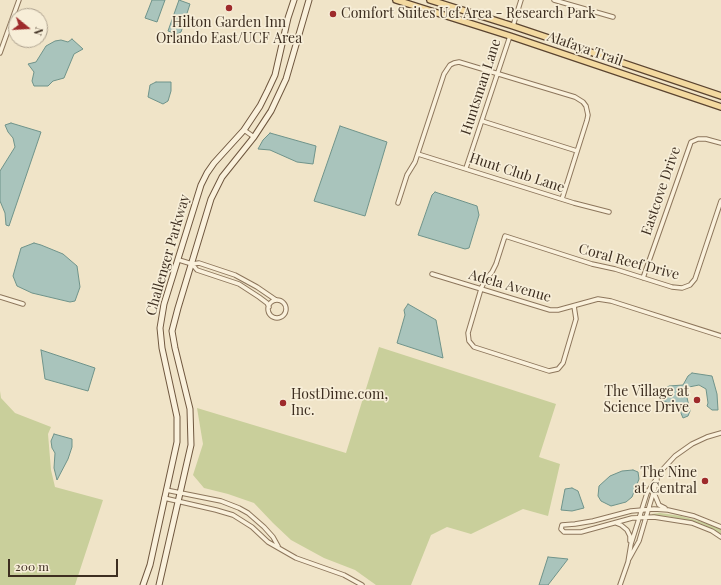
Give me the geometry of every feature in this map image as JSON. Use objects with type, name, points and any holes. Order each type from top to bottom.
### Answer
[{"type":"main road","name":"Challenger Parkway","points":[[143,585],[148,571],[177,442],[178,417],[162,348],[160,328],[164,304],[179,260],[197,198],[207,173],[214,163],[244,130],[260,106],[275,75],[288,18],[294,0]]},
{"type":"main road","name":"Challenger Parkway","points":[[159,585],[191,445],[192,428],[190,409],[172,331],[211,199],[222,177],[254,137],[271,111],[286,79],[309,0]]},
{"type":"main road","name":"Alafaya Trail","points":[[396,0],[498,32],[721,107]]},
{"type":"main road","name":"Alafaya Trail","points":[[430,0],[526,30],[721,96]]},
{"type":"main road","points":[[498,32],[508,30],[513,26]]},
{"type":"main road","points":[[510,36],[514,32],[526,30]]},
{"type":"main road","points":[[660,86],[670,86],[675,81]]},
{"type":"main road","points":[[673,91],[679,87],[693,87]]},
{"type":"street","points":[[0,53],[19,0]]},
{"type":"street","points":[[513,26],[521,0]]},
{"type":"street","points":[[554,0],[613,17]]},
{"type":"street","name":"Huntsman Lane","points":[[466,168],[510,36]]},
{"type":"street","points":[[398,202],[407,175],[414,166],[444,74],[450,65],[459,62],[575,97],[583,102],[586,106],[588,115],[562,199]]},
{"type":"street","points":[[482,121],[577,151]]},
{"type":"street","points":[[244,130],[254,137]]},
{"type":"street","name":"Eastcove Drive","points":[[643,278],[690,142],[698,138],[721,143]]},
{"type":"street","name":"Hunt Club Lane","points":[[418,154],[562,199],[609,212]]},
{"type":"street","name":"Coral Reef Drive","points":[[481,289],[485,280],[492,272],[496,264],[505,236],[592,264],[615,269],[672,287],[682,288],[690,285],[695,279],[721,201]]},
{"type":"street","points":[[179,260],[192,264],[199,263],[235,275],[257,287],[276,300],[282,302],[285,306],[286,312],[278,318],[273,317],[266,303],[248,289],[231,281],[197,270],[192,264]]},
{"type":"street","name":"Adela Avenue","points":[[432,274],[550,310],[558,310],[598,299],[611,301],[721,336]]},
{"type":"street","points":[[481,289],[468,333],[469,341],[474,347],[549,371],[558,370],[563,363],[576,319],[574,306]]},
{"type":"street","points":[[0,298],[23,304]]},
{"type":"street","points":[[269,307],[272,302],[276,300]]},
{"type":"street","points":[[630,544],[647,493],[667,464],[682,450],[700,439],[721,433]]},
{"type":"street","points":[[620,585],[628,562],[639,541],[657,478]]},
{"type":"street","points":[[166,490],[226,503],[239,508],[264,527],[279,547]]},
{"type":"street","points":[[654,492],[659,505],[668,510]]},
{"type":"street","points":[[164,498],[233,515],[252,527],[268,542],[296,558],[344,575],[362,585]]},
{"type":"street","points":[[721,527],[694,516],[668,510],[649,509],[631,511],[575,524],[562,525],[560,529],[564,532],[581,532],[639,517],[647,517],[667,518],[692,524],[712,531],[721,537]]},
{"type":"street","points":[[615,523],[622,525],[630,536],[628,562]]},
{"type":"green space","points":[[379,347],[556,404],[539,457],[560,464],[548,516],[523,509],[471,534],[447,527],[431,535],[411,585],[376,585],[355,570],[324,558],[291,540],[254,503],[204,488],[193,475],[203,444],[197,408],[346,453]]},
{"type":"green space","points":[[0,391],[1,398],[15,413],[51,427],[48,434],[51,470],[55,487],[103,500],[75,585],[0,585]]},
{"type":"green space","points":[[660,513],[681,516],[702,522],[721,529],[721,534],[702,524],[666,516],[652,515]]},
{"type":"water","points":[[152,0],[165,0],[157,22],[145,18]]},
{"type":"water","points":[[179,0],[190,4],[181,32],[177,34],[168,31]]},
{"type":"water","points":[[72,39],[83,49],[74,54],[64,78],[53,81],[48,86],[34,86],[32,81],[34,72],[28,64],[36,62],[45,48],[48,48],[48,45],[55,41],[61,40],[68,42]]},
{"type":"water","points":[[156,82],[171,82],[171,91],[168,101],[163,104],[148,97],[150,85]]},
{"type":"water","points":[[11,123],[41,132],[9,226],[6,225],[5,213],[0,201],[0,171],[15,147],[13,138],[5,125]]},
{"type":"water","points":[[340,126],[387,142],[365,216],[314,201]]},
{"type":"water","points":[[270,133],[316,146],[313,164],[297,162],[270,150],[258,149],[263,140]]},
{"type":"water","points":[[435,192],[477,206],[479,215],[469,248],[465,249],[418,235],[432,195]]},
{"type":"water","points":[[34,243],[63,254],[77,266],[80,287],[75,301],[70,302],[32,293],[17,286],[13,276],[21,248]]},
{"type":"water","points":[[408,304],[436,320],[443,358],[397,343],[405,315],[404,310]]},
{"type":"water","points":[[41,350],[95,368],[88,391],[45,379]]},
{"type":"water","points":[[692,373],[712,376],[717,394],[718,410],[712,410],[707,406],[706,389],[699,385],[689,387],[686,393],[690,411],[688,416],[683,418],[678,406],[663,401],[663,395],[665,389],[669,386],[683,385],[688,376]]},
{"type":"water","points":[[54,434],[72,439],[72,447],[68,459],[57,480],[54,468],[55,453],[52,448],[51,441]]},
{"type":"water","points":[[633,470],[638,472],[639,479],[632,497],[626,502],[611,506],[601,501],[598,496],[599,486],[610,476],[622,471]]},
{"type":"water","points":[[572,488],[578,491],[584,508],[572,511],[561,510],[565,489]]},
{"type":"water","points":[[548,557],[568,559],[548,585],[539,585]]},
{"type":"place","name":"Hilton Garden Inn Orlando East/UCF Area","points":[[229,8]]},
{"type":"place","name":"Comfort Suites Ucf Area - Research Park","points":[[333,14]]},
{"type":"place","name":"The Village at Science Drive","points":[[697,400]]},
{"type":"place","name":"HostDime.com, Inc.","points":[[283,403]]},
{"type":"place","name":"The Nine at Central","points":[[705,481]]}]
